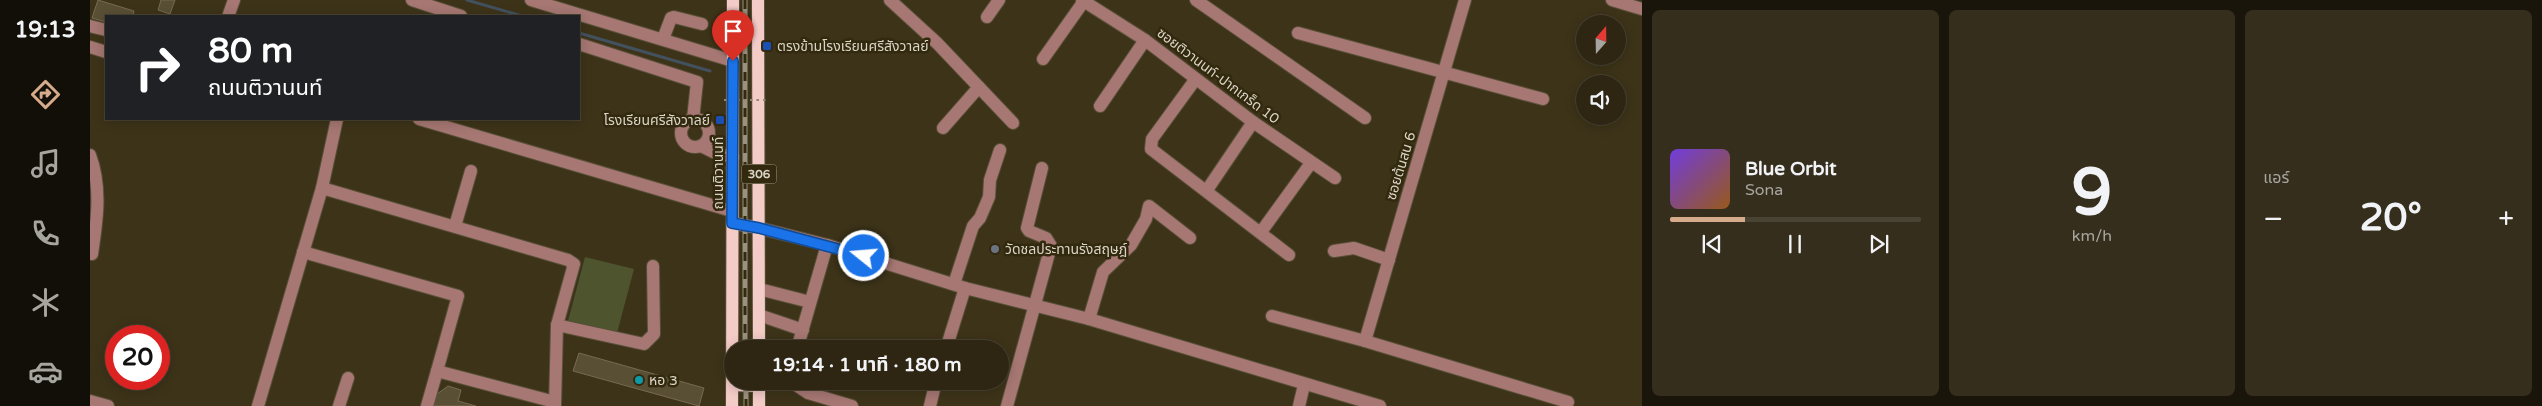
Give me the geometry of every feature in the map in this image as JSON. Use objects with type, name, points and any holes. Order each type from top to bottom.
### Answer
[{"type":"main road","name":"ถนนติวานนท์","points":[[732,340],[733,0]]},
{"type":"main road","name":"306","points":[[758,0],[759,340]]},
{"type":"main road","points":[[732,217],[759,228]]},
{"type":"main road","name":"ถนนติวานนท์","points":[[732,390],[732,406]]},
{"type":"main road","points":[[759,390],[759,406]]},
{"type":"street","points":[[229,14],[234,0]]},
{"type":"street","points":[[412,0],[450,6],[459,15]]},
{"type":"street","points":[[531,0],[568,9],[733,61]]},
{"type":"street","points":[[890,0],[937,43],[1013,123]]},
{"type":"street","points":[[987,16],[999,0]]},
{"type":"street","points":[[1196,0],[1365,118]]},
{"type":"street","name":"ซอยต้นสน 6","points":[[1365,341],[1446,71],[1465,0]]},
{"type":"street","points":[[1612,0],[1642,9]]},
{"type":"street","points":[[1043,59],[1083,1]]},
{"type":"street","name":"ซอยติวานนท์-ปากเกร็ด 10","points":[[1083,1],[1145,40],[1195,80],[1335,178]]},
{"type":"street","points":[[664,39],[670,18],[674,17],[702,24]]},
{"type":"street","points":[[90,26],[105,30]]},
{"type":"street","points":[[1298,33],[1446,71],[1543,99]]},
{"type":"street","points":[[1100,106],[1145,40]]},
{"type":"street","points":[[580,44],[696,82],[693,119]]},
{"type":"street","points":[[90,48],[105,52]]},
{"type":"street","points":[[1195,80],[1152,139],[1150,146],[1154,152],[1289,255]]},
{"type":"street","points":[[943,128],[979,87]]},
{"type":"street","points":[[701,146],[706,143],[710,133],[704,123],[693,119],[683,124],[680,135],[686,145],[701,146],[713,152],[733,157]]},
{"type":"street","points":[[258,406],[322,188],[337,120]]},
{"type":"street","points":[[422,120],[732,217]]},
{"type":"street","points":[[1206,190],[1253,122]]},
{"type":"street","points":[[948,340],[973,226],[980,218],[988,197],[990,180],[1000,150]]},
{"type":"street","points":[[90,155],[97,188],[91,255]]},
{"type":"street","points":[[1261,232],[1311,163]]},
{"type":"street","points":[[1007,406],[1051,246],[1046,238],[1029,232],[1027,228],[1042,168]]},
{"type":"street","points":[[455,226],[471,171]]},
{"type":"street","points":[[322,188],[568,260],[574,264],[557,325],[555,404],[536,402],[437,371]]},
{"type":"street","points":[[1090,319],[1103,272],[1131,245],[1146,219],[1149,206],[1190,238]]},
{"type":"street","points":[[759,228],[828,245],[960,286],[1090,319],[1304,385],[1380,406]]},
{"type":"street","points":[[800,340],[828,245]]},
{"type":"street","points":[[1334,251],[1354,248],[1389,260]]},
{"type":"street","points":[[303,252],[458,296],[427,406]]},
{"type":"street","points":[[557,325],[644,344],[654,334],[653,266]]},
{"type":"street","points":[[759,288],[810,302]]},
{"type":"street","points":[[759,315],[803,330]]},
{"type":"street","points":[[1272,316],[1365,341],[1568,402]]},
{"type":"street","points":[[339,406],[348,378]]},
{"type":"street","points":[[1298,406],[1304,385]]},
{"type":"street","points":[[804,390],[852,406]]},
{"type":"street","points":[[930,406],[934,390]]},
{"type":"street","points":[[90,401],[108,406]]},
{"type":"path","points":[[724,100],[766,100]]},
{"type":"green space","points":[[585,257],[634,269],[617,333],[568,321]]},
{"type":"building","points":[[98,0],[134,11],[133,15],[105,15],[105,22],[92,18]]},
{"type":"building","points":[[161,0],[175,0],[170,14],[158,10]]},
{"type":"building","name":"หอ 3","points":[[579,353],[704,388],[699,406],[573,371]]},
{"type":"building","points":[[448,386],[461,390],[458,401],[476,406],[434,406],[437,394]]},
{"type":"waterway","points":[[467,0],[519,15]]},
{"type":"waterway","points":[[580,33],[710,71]]},
{"type":"railway","points":[[745,0],[745,340]]},
{"type":"railway","points":[[746,390],[746,406]]},
{"type":"place","name":"ตรงข้ามโรงเรียนศรีสังวาลย์","points":[[767,46]]},
{"type":"place","name":"โรงเรียนศรีสังวาลย์","points":[[720,120]]},
{"type":"place","name":"วัดชลประทานรังสฤษฎ์","points":[[995,249]]},
{"type":"place","name":"หอ 3","points":[[639,380]]},
{"type":"route","points":[[733,61],[732,223],[828,245],[864,256]]}]
